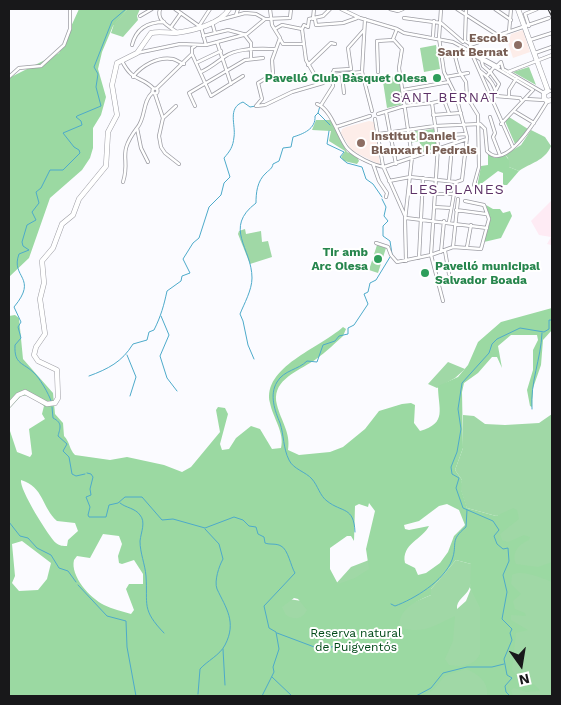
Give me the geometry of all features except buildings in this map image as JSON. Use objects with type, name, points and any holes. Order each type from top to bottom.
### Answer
[{"type":"street","points":[[9,77],[18,68],[41,66],[64,46],[70,29],[70,9]]},
{"type":"street","points":[[140,16],[152,9]]},
{"type":"street","points":[[160,9],[159,16],[178,33]]},
{"type":"street","points":[[175,9],[200,26],[206,45]]},
{"type":"street","points":[[200,26],[209,10],[204,9]]},
{"type":"street","points":[[226,17],[228,9]]},
{"type":"street","points":[[236,15],[238,9]]},
{"type":"street","points":[[256,14],[257,9]]},
{"type":"street","points":[[270,9],[275,29],[283,44],[304,44]]},
{"type":"street","points":[[9,405],[18,395],[25,392],[47,404],[55,403],[58,398],[57,370],[38,361],[34,355],[36,347],[45,334],[40,299],[44,282],[42,261],[53,248],[62,224],[73,214],[79,199],[106,166],[108,132],[117,115],[112,91],[116,66],[122,59],[136,53],[180,44],[194,47],[206,45],[244,34],[265,20],[271,18],[290,18],[291,9]]},
{"type":"street","points":[[314,9],[316,25],[343,23],[358,18]]},
{"type":"street","points":[[302,29],[304,25],[308,27],[309,19],[323,16],[330,9]]},
{"type":"street","points":[[341,9],[358,18],[397,29],[404,33],[432,36],[460,44],[481,59],[550,91]]},
{"type":"street","points":[[390,9],[398,11],[403,9]]},
{"type":"street","points":[[389,181],[423,178],[462,181],[467,139],[456,96],[446,77],[439,38],[441,9]]},
{"type":"street","points":[[457,9],[466,13],[499,36]]},
{"type":"street","points":[[460,44],[464,41],[466,9]]},
{"type":"street","points":[[495,9],[511,20]]},
{"type":"street","points":[[508,33],[511,9]]},
{"type":"street","points":[[518,9],[527,26]]},
{"type":"street","points":[[379,134],[435,126],[479,124],[485,129],[487,151],[494,156],[500,155],[513,147],[534,123],[548,100],[550,91],[534,53],[524,14],[537,9]]},
{"type":"street","points":[[170,27],[181,13]]},
{"type":"street","points":[[136,53],[151,33],[178,33],[236,15],[256,14],[265,20]]},
{"type":"street","points":[[404,18],[441,23],[470,45],[478,70],[510,145],[513,147]]},
{"type":"street","points":[[470,45],[549,18]]},
{"type":"street","points":[[336,127],[370,116],[372,112],[362,72],[365,19]]},
{"type":"street","points":[[215,21],[215,33]]},
{"type":"street","points":[[432,36],[434,21]]},
{"type":"street","points":[[132,45],[143,27],[153,23],[164,22]]},
{"type":"street","points":[[275,29],[282,26],[302,29]]},
{"type":"street","points":[[170,27],[173,31],[172,33]]},
{"type":"street","points":[[302,29],[306,60],[320,84]]},
{"type":"street","points":[[393,40],[397,29]]},
{"type":"street","points":[[204,36],[228,30],[244,34],[251,43],[251,58]]},
{"type":"street","points":[[280,39],[272,60],[273,74],[258,84],[262,99],[256,106],[265,105],[292,92],[320,84],[332,75],[334,70],[351,69],[348,48],[364,30]]},
{"type":"street","points":[[236,36],[237,32]]},
{"type":"street","points":[[530,40],[552,33]]},
{"type":"street","points":[[378,72],[377,41],[379,39],[393,40],[402,49],[399,67],[406,130],[412,159],[406,218],[406,261]]},
{"type":"street","points":[[217,42],[228,70],[231,84]]},
{"type":"street","points":[[308,65],[333,43]]},
{"type":"street","points":[[123,182],[126,172],[124,148],[142,122],[148,98],[184,64],[192,54],[194,47]]},
{"type":"street","points":[[534,53],[552,47]]},
{"type":"street","points":[[201,72],[215,66],[223,57],[251,49],[276,49]]},
{"type":"street","points":[[198,62],[221,51]]},
{"type":"street","points":[[471,52],[490,63]]},
{"type":"street","points":[[192,54],[198,62],[211,96],[243,76]]},
{"type":"street","points":[[442,55],[455,56],[466,82],[466,95],[478,115],[479,167],[474,185]]},
{"type":"street","points":[[508,72],[552,55]]},
{"type":"street","points":[[194,106],[189,92],[251,58],[263,58]]},
{"type":"street","points":[[122,59],[134,78],[144,81],[154,91],[163,118],[159,136],[161,147],[179,164]]},
{"type":"street","points":[[134,78],[142,67],[151,63],[171,59],[184,64]]},
{"type":"street","points":[[481,59],[480,62],[499,84],[496,96],[520,98],[522,101]]},
{"type":"street","points":[[179,62],[179,68]]},
{"type":"street","points":[[486,69],[490,63]]},
{"type":"street","points":[[116,66],[120,64],[125,66]]},
{"type":"street","points":[[487,76],[499,67]]},
{"type":"street","points":[[499,67],[533,90],[501,124]]},
{"type":"street","points":[[478,70],[487,76],[496,90]]},
{"type":"street","points":[[332,75],[362,72]]},
{"type":"street","points":[[446,77],[468,73]]},
{"type":"street","points":[[332,75],[333,86],[319,105],[336,127],[347,148],[374,164],[384,167],[396,164],[467,139]]},
{"type":"street","points":[[342,75],[344,93]]},
{"type":"street","points":[[509,97],[509,90],[516,79]]},
{"type":"street","points":[[403,90],[449,82]]},
{"type":"street","points":[[372,112],[378,114],[404,106],[432,103],[466,95]]},
{"type":"street","points":[[526,99],[548,100]]},
{"type":"street","points":[[444,100],[449,113]]},
{"type":"street","points":[[432,103],[438,150],[431,255],[443,301]]},
{"type":"street","points":[[163,118],[176,106]]},
{"type":"street","points":[[514,111],[534,123]]},
{"type":"street","points":[[386,112],[396,164]]},
{"type":"street","points":[[434,115],[461,113]]},
{"type":"street","points":[[375,119],[378,114]]},
{"type":"street","points":[[370,116],[375,119],[384,167],[406,218]]},
{"type":"street","points":[[490,117],[495,133],[493,137],[500,155]]},
{"type":"street","points":[[138,128],[141,148],[148,162]]},
{"type":"street","points":[[436,136],[466,134]]},
{"type":"street","points":[[449,181],[452,144]]},
{"type":"street","points":[[374,164],[379,181],[387,193],[386,196]]},
{"type":"street","points":[[419,258],[423,178]]},
{"type":"street","points":[[449,222],[456,182]]},
{"type":"street","points":[[435,194],[453,194]]},
{"type":"street","points":[[453,246],[458,200]]},
{"type":"street","points":[[376,244],[388,248],[396,262],[431,255],[453,246],[481,249],[489,219],[484,205],[465,201]]},
{"type":"street","points":[[434,207],[451,208]]},
{"type":"street","points":[[456,210],[486,214]]},
{"type":"street","points":[[406,218],[444,221],[487,228]]},
{"type":"street","points":[[441,252],[444,221]]},
{"type":"street","points":[[467,247],[471,225]]},
{"type":"street","points":[[445,250],[449,274]]},
{"type":"shaded area","name":"Escola Sant Bernat","points":[[523,30],[530,52],[513,58],[508,43],[511,34]]},
{"type":"shaded area","name":"Institut Daniel Blanxart i Pedrals","points":[[369,121],[374,122],[380,165],[351,150],[341,133],[342,129],[346,127]]},
{"type":"shaded area","points":[[552,200],[552,251],[551,245],[547,244],[551,237],[539,235],[531,221]]},
{"type":"green space","points":[[79,9],[128,9],[113,26],[102,52],[98,69],[106,97],[101,115],[93,128],[93,148],[90,158],[82,170],[50,198],[29,258],[9,277],[9,78],[59,53]]},
{"type":"green space","points":[[128,9],[140,9],[137,16],[138,20],[123,37],[111,33],[114,24]]},
{"type":"green space","points":[[436,45],[440,69],[424,72],[420,48]]},
{"type":"green space","points":[[529,67],[536,85],[513,72]]},
{"type":"green space","points":[[382,75],[401,78],[403,104],[387,108]]},
{"type":"green space","points":[[509,117],[528,129],[518,143],[515,144],[505,121]]},
{"type":"green space","points":[[316,120],[331,120],[347,152],[357,156],[359,161],[357,164],[344,161],[341,157],[345,151],[329,141],[331,131],[312,130]]},
{"type":"green space","points":[[434,129],[437,147],[424,153],[419,141],[410,143],[408,132]]},
{"type":"green space","points":[[531,130],[545,137],[551,146],[545,155],[519,171],[509,167],[508,158],[505,155],[521,145]]},
{"type":"green space","points":[[488,154],[495,158],[505,155],[509,160],[509,167],[519,171],[507,185],[503,185],[503,173],[498,171],[477,187],[481,166],[488,165]]},
{"type":"green space","points":[[486,205],[493,209],[500,209],[503,213],[510,211],[512,216],[501,238],[484,242],[490,218]]},
{"type":"green space","points":[[245,229],[246,234],[261,231],[262,242],[268,241],[272,257],[250,264],[238,234],[239,231]]},
{"type":"green space","name":"Tir amb Arc Olesa","points":[[377,245],[386,248],[378,273],[369,270]]},
{"type":"green space","points":[[552,308],[552,330],[543,340],[541,365],[533,388],[532,407],[530,406],[527,390],[533,370],[533,350],[538,340],[537,335],[511,335],[498,346],[502,368],[497,357],[492,357],[478,373],[464,383],[462,392],[463,448],[455,470],[462,480],[461,489],[467,508],[496,516],[513,508],[517,510],[519,519],[500,534],[502,540],[508,542],[524,535],[530,537],[529,540],[517,549],[515,553],[516,564],[538,567],[552,562],[552,582],[532,575],[516,573],[512,575],[511,584],[521,594],[513,601],[515,609],[525,613],[526,616],[511,615],[511,620],[528,630],[516,633],[512,670],[515,674],[538,687],[540,691],[526,692],[514,688],[511,690],[513,696],[487,696],[486,687],[482,679],[466,669],[445,676],[432,691],[422,696],[9,696],[9,428],[17,452],[30,457],[32,454],[29,429],[45,419],[42,414],[44,406],[29,395],[21,396],[9,409],[9,316],[15,315],[19,318],[23,359],[53,393],[55,414],[63,423],[64,436],[75,455],[110,460],[127,457],[164,465],[182,472],[191,467],[220,432],[216,410],[218,407],[225,408],[228,414],[220,444],[222,450],[229,449],[236,438],[251,426],[260,429],[272,449],[281,448],[280,431],[270,403],[270,390],[275,379],[295,359],[343,327],[346,329],[343,336],[319,357],[285,379],[277,390],[277,405],[287,433],[288,450],[299,455],[330,452],[343,447],[365,429],[379,411],[402,404],[411,403],[415,405],[414,423],[420,431],[429,428],[438,419],[440,408],[438,386],[458,377],[468,365],[478,342],[501,322]],"holes":[[[21,480],[29,483],[39,493],[48,510],[57,521],[75,523],[78,531],[68,540],[67,546],[59,545],[52,539],[35,513]],[[369,503],[375,511],[366,549],[369,569],[355,578],[338,584],[330,569],[330,548],[347,536],[351,536],[354,541],[355,506],[359,504],[368,507]],[[447,504],[459,510],[465,525],[454,536],[448,552],[440,563],[426,573],[418,575],[415,568],[405,563],[406,551],[429,526],[409,530],[405,529],[404,525],[419,521],[439,506]],[[103,534],[119,536],[122,544],[118,556],[119,563],[122,564],[134,560],[143,574],[143,584],[129,584],[126,589],[134,610],[131,614],[104,605],[87,592],[75,573],[74,560],[77,556],[90,558]],[[22,541],[51,563],[47,579],[38,590],[19,591],[12,583],[15,576],[12,544]],[[456,560],[471,564],[470,588],[480,608],[480,654],[475,661],[467,665],[453,666],[449,665],[445,659],[453,641],[455,616],[421,630],[399,627],[405,610],[414,603],[431,595],[431,589]],[[294,598],[298,599],[307,610],[303,616],[298,618],[286,615],[282,607]]]},
{"type":"green space","points":[[448,362],[465,369],[455,378],[437,388],[428,384]]},
{"type":"green space","name":"Reserva natural de Puigventós","points":[[552,414],[552,696],[73,696],[9,611],[90,632],[275,597],[302,601],[333,587],[351,567],[369,560],[412,603],[431,595],[431,589],[456,560],[471,564],[470,586],[468,592],[458,603],[457,609],[466,601],[485,554],[506,513],[496,516],[467,508],[466,506],[460,487],[462,480],[455,470],[463,448],[463,415],[474,416],[485,424],[505,425],[539,423]]},
{"type":"waterway","points":[[51,401],[36,375],[20,362],[16,356],[15,345],[21,338],[18,327],[21,322],[14,307],[24,289],[24,283],[17,262],[19,254],[29,250],[23,246],[22,242],[27,225],[36,220],[32,212],[39,203],[36,192],[41,188],[50,170],[63,170],[80,153],[63,133],[82,125],[77,116],[101,106],[96,87],[98,74],[94,67],[112,21],[126,9]]},
{"type":"waterway","points":[[89,376],[114,364],[124,356],[133,344],[147,340],[149,332],[154,330],[159,320],[167,291],[181,281],[182,276],[190,273],[183,259],[193,243],[199,238],[209,207],[221,195],[224,183],[230,177],[224,158],[233,144],[235,108],[243,102],[250,107],[256,106]]},
{"type":"waterway","points":[[320,106],[318,113],[330,125]]},
{"type":"waterway","points":[[254,359],[248,345],[240,314],[252,283],[251,267],[240,230],[241,221],[246,212],[256,203],[258,187],[263,176],[273,164],[279,161],[283,148],[291,147],[293,137],[311,128],[318,113]]},
{"type":"waterway","points":[[329,131],[327,144],[344,152],[340,157],[347,163],[362,167],[366,179],[373,184],[382,197]]},
{"type":"waterway","points":[[382,199],[386,207],[384,216],[388,221],[383,226],[383,236],[390,241],[392,254]]},
{"type":"waterway","points":[[355,532],[350,514],[332,505],[325,499],[312,479],[293,466],[289,460],[275,408],[273,392],[277,382],[283,375],[307,361],[317,362],[323,345],[335,341],[339,336],[348,334],[348,328],[354,325],[368,304],[364,294],[368,292],[370,283],[376,280],[390,257]]},
{"type":"waterway","points":[[161,316],[169,335],[160,356],[167,378],[177,391]]},
{"type":"waterway","points":[[510,696],[506,692],[505,686],[512,678],[507,675],[504,659],[512,640],[510,633],[512,629],[502,619],[507,592],[503,575],[509,561],[508,548],[503,549],[497,544],[494,536],[499,530],[493,521],[463,508],[456,488],[459,478],[452,474],[451,467],[457,452],[461,429],[458,409],[462,383],[489,353],[492,344],[497,339],[520,328],[544,332],[549,329],[549,320],[552,320]]},
{"type":"waterway","points":[[532,409],[533,389],[542,333]]},
{"type":"waterway","points":[[127,355],[136,377],[130,396]]},
{"type":"waterway","points":[[52,407],[53,418],[60,426],[58,436],[67,444],[63,451],[69,457],[72,474],[76,476],[85,474]]},
{"type":"waterway","points":[[87,473],[93,477],[90,489],[91,495],[86,497],[90,507],[89,517],[106,517],[109,505],[118,503],[125,497],[142,497],[162,520],[173,519],[205,528],[234,517],[243,520],[249,526],[256,527],[258,534],[264,537],[265,543],[283,548],[295,573],[264,606],[269,628],[276,632],[279,649],[273,667],[274,672],[262,696]]},
{"type":"waterway","points":[[120,503],[136,511],[142,518],[140,545],[146,576],[147,606],[152,618],[164,633]]},
{"type":"waterway","points":[[391,604],[395,606],[411,599],[428,588],[448,568],[454,554],[457,536],[466,527],[467,510]]},
{"type":"waterway","points":[[9,522],[20,536],[28,538],[37,548],[51,555],[59,568],[68,571],[76,582]]},
{"type":"waterway","points":[[198,694],[200,669],[223,649],[230,629],[227,609],[216,586],[217,574],[223,559],[219,544],[205,529]]},
{"type":"waterway","points":[[78,585],[107,616],[126,621],[127,647],[136,696]]},
{"type":"waterway","points":[[277,633],[317,648],[324,649],[335,646]]},
{"type":"waterway","points":[[223,649],[225,685]]},
{"type":"waterway","points":[[416,696],[431,688],[443,673],[467,667],[492,667],[504,664]]},
{"type":"waterway","points":[[272,677],[292,696]]},
{"type":"railway","points":[[549,9],[552,15]]},
{"type":"place","name":"Escola Sant Bernat","points":[[518,45]]},
{"type":"place","name":"Pavelló Club Bàsquet Olesa","points":[[437,78]]},
{"type":"place","name":"Institut Daniel Blanxart i Pedrals","points":[[361,143]]},
{"type":"place","name":"Tir amb Arc Olesa","points":[[378,259]]},
{"type":"place","name":"Pavelló municipal Salvador Boada","points":[[425,273]]},
{"type":"district","name":"SANT BERNAT","points":[[445,98]]},
{"type":"district","name":"LES PLANES","points":[[457,190]]}]
